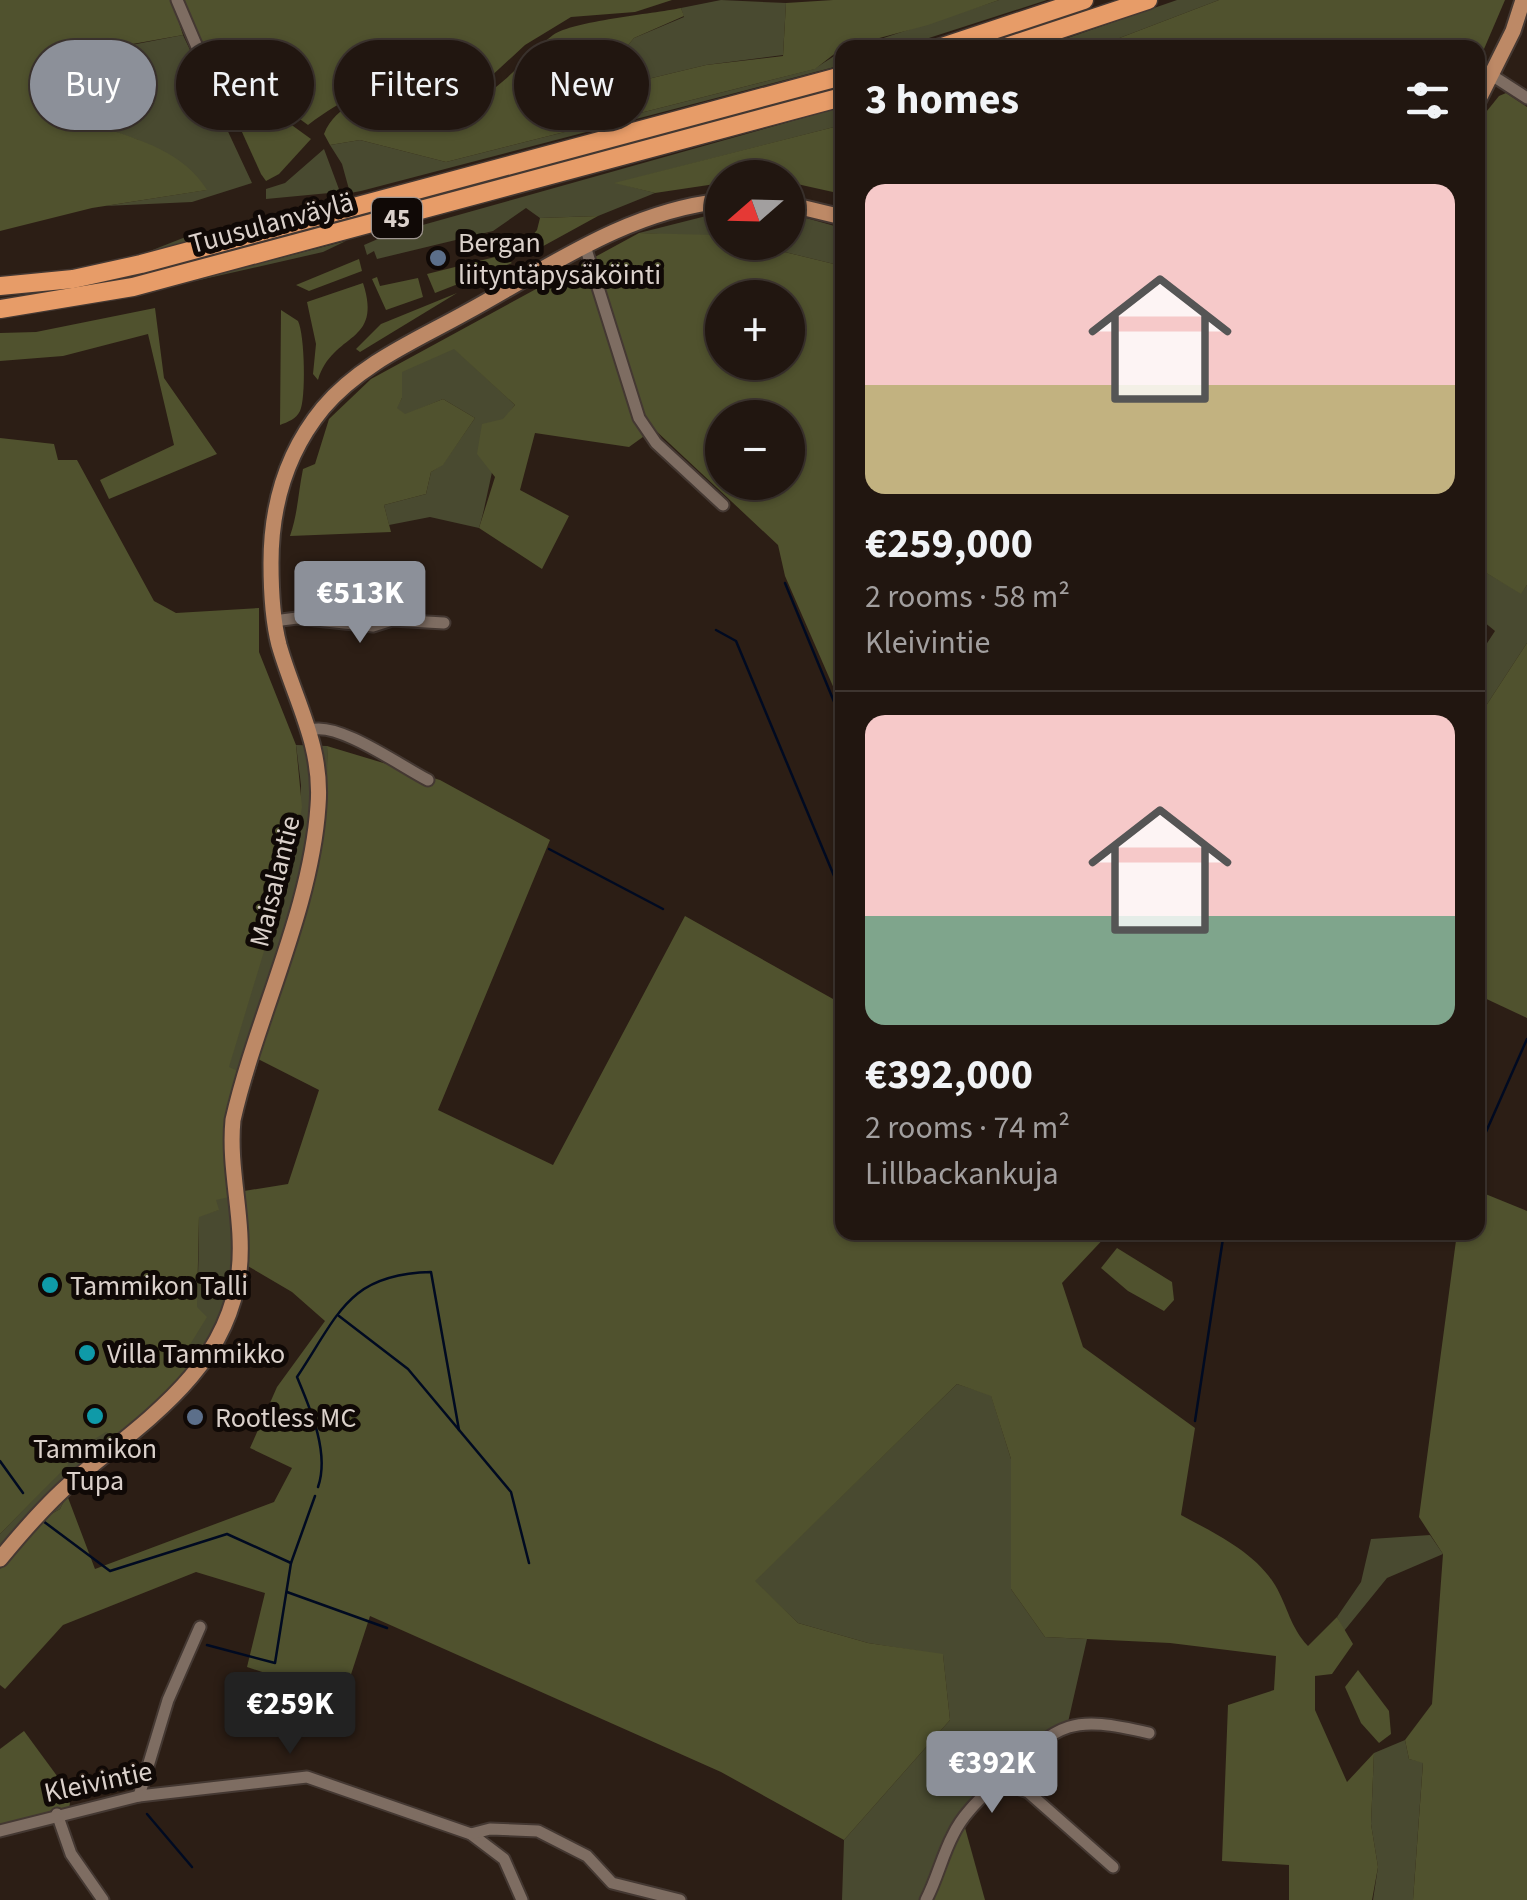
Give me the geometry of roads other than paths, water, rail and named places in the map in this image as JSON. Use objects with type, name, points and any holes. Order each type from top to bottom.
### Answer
[{"type":"highway","points":[[964,40],[1084,0]]},
{"type":"highway","points":[[1027,40],[1148,0]]},
{"type":"highway","name":"Tuusulanväylä","points":[[0,286],[73,279],[141,264],[835,78]]},
{"type":"highway","name":"Tuusulanväylä","points":[[0,310],[133,287],[835,99]]},
{"type":"main road","points":[[1485,88],[1523,0]]},
{"type":"main road","name":"Maisalantie","points":[[0,1558],[69,1485],[134,1436],[179,1393],[228,1316],[240,1244],[231,1150],[233,1120],[314,836],[319,782],[311,730],[274,621],[271,561],[276,505],[292,456],[325,406],[377,362],[584,246],[658,214],[705,204]]},
{"type":"main road","points":[[805,208],[835,215]]},
{"type":"street","points":[[177,0],[194,40]]},
{"type":"street","points":[[1492,76],[1527,98]]},
{"type":"street","points":[[584,246],[639,418],[656,444],[722,505]]},
{"type":"street","points":[[274,621],[297,618],[373,626],[392,620],[444,622]]},
{"type":"street","points":[[311,730],[320,728],[348,736],[428,780]]},
{"type":"street","points":[[140,1796],[168,1700],[200,1627]]},
{"type":"street","points":[[926,1900],[953,1834],[999,1780],[1059,1728],[1096,1722],[1149,1733]]},
{"type":"street","name":"Kleivintie","points":[[0,1831],[140,1796],[307,1777],[471,1834],[504,1859],[522,1900]]},
{"type":"street","points":[[999,1780],[1028,1792],[1113,1866]]},
{"type":"street","points":[[56,1814],[71,1854],[103,1900]]},
{"type":"street","points":[[471,1834],[490,1829],[538,1831],[588,1856],[612,1884],[680,1900]]},
{"type":"waterway","points":[[785,583],[835,704]]},
{"type":"waterway","points":[[716,630],[736,641],[835,878]]},
{"type":"waterway","points":[[549,849],[663,909]]},
{"type":"waterway","points":[[1485,1134],[1527,1039]]},
{"type":"waterway","points":[[1195,1421],[1223,1240]]},
{"type":"waterway","points":[[318,1487],[320,1445],[297,1377],[336,1317],[363,1289],[381,1280],[431,1272],[459,1430]]},
{"type":"waterway","points":[[339,1316],[408,1369],[511,1492],[529,1563]]},
{"type":"waterway","points":[[0,1461],[23,1493]]},
{"type":"waterway","points":[[207,1645],[275,1663],[291,1563],[315,1496]]},
{"type":"waterway","points":[[43,1521],[110,1571],[227,1534],[291,1563]]},
{"type":"waterway","points":[[287,1592],[387,1628]]},
{"type":"waterway","points":[[147,1814],[192,1867]]},
{"type":"place","name":"Bergan liityntäpysäköinti","points":[[438,258]]},
{"type":"place","name":"Tammikon Talli","points":[[50,1285]]},
{"type":"place","name":"Villa Tammikko","points":[[87,1353]]},
{"type":"place","name":"Tammikon Tupa","points":[[95,1416]]},
{"type":"place","name":"Rootless MC","points":[[195,1417]]}]
